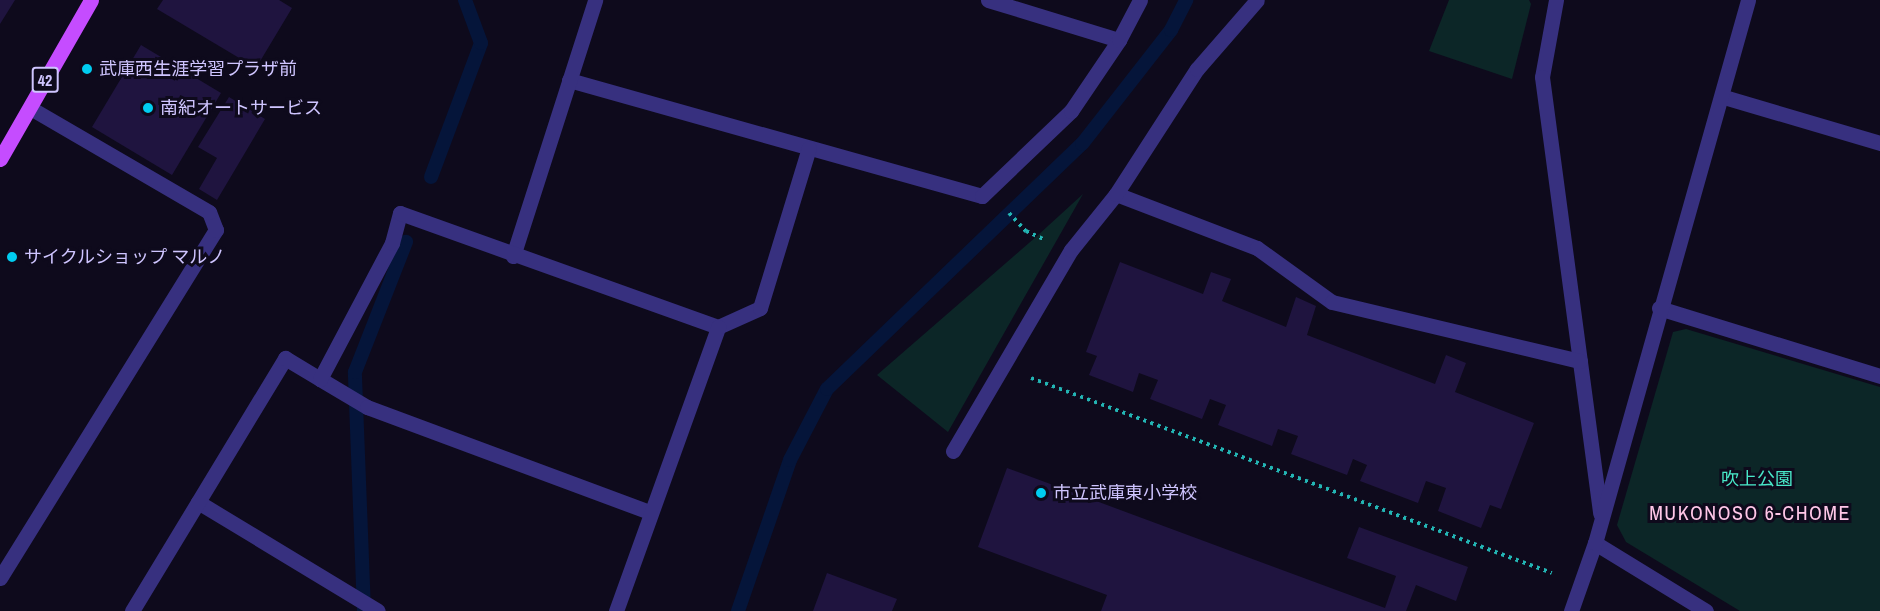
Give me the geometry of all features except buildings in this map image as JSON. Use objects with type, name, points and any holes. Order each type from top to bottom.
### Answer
[{"type":"main road","name":"42","points":[[0,159],[91,0]]},
{"type":"street","points":[[513,256],[595,0]]},
{"type":"street","points":[[988,0],[1119,40]]},
{"type":"street","points":[[569,80],[982,196],[1071,111],[1119,40],[1140,0]]},
{"type":"street","points":[[953,451],[1071,250],[1116,194],[1197,69],[1257,0]]},
{"type":"street","points":[[1556,0],[1542,77],[1601,519]]},
{"type":"street","points":[[1571,611],[1595,543],[1659,308],[1724,97],[1748,0]]},
{"type":"street","points":[[1724,97],[1880,143]]},
{"type":"street","points":[[0,578],[216,230],[208,212],[30,108]]},
{"type":"street","points":[[320,379],[392,243],[400,213],[513,256],[718,327],[760,308],[809,148]]},
{"type":"street","points":[[1116,194],[1257,248],[1332,302],[1580,360]]},
{"type":"street","points":[[1659,308],[1880,376]]},
{"type":"street","points":[[616,611],[718,327]]},
{"type":"street","points":[[132,611],[285,358],[367,407],[650,512]]},
{"type":"street","points":[[198,502],[378,611]]},
{"type":"street","points":[[1595,543],[1706,611]]},
{"type":"path","points":[[1018,224],[1026,231]]},
{"type":"path","points":[[1002,367],[1581,584]]},
{"type":"green space","points":[[1449,0],[1529,0],[1531,4],[1512,79],[1429,51]]},
{"type":"green space","points":[[1083,194],[948,432],[877,375],[1037,236]]},
{"type":"green space","name":"吹上公園","points":[[1686,329],[1880,387],[1880,611],[1740,611],[1626,542],[1617,525],[1673,332]]},
{"type":"waterway","points":[[431,177],[481,43],[465,0]]},
{"type":"waterway","points":[[738,611],[790,460],[827,389],[1082,144],[1171,30],[1186,0]]},
{"type":"waterway","points":[[364,611],[355,372],[406,242]]},
{"type":"place","name":"武庫西生涯学習プラザ前","points":[[87,69]]},
{"type":"place","name":"南紀オートサービス","points":[[148,108]]},
{"type":"place","name":"サイクルショップ マルノ","points":[[12,257]]},
{"type":"place","name":"市立武庫東小学校","points":[[1041,493]]},
{"type":"district","name":"MUKONOSO 6-CHOME","points":[[1750,512]]}]
